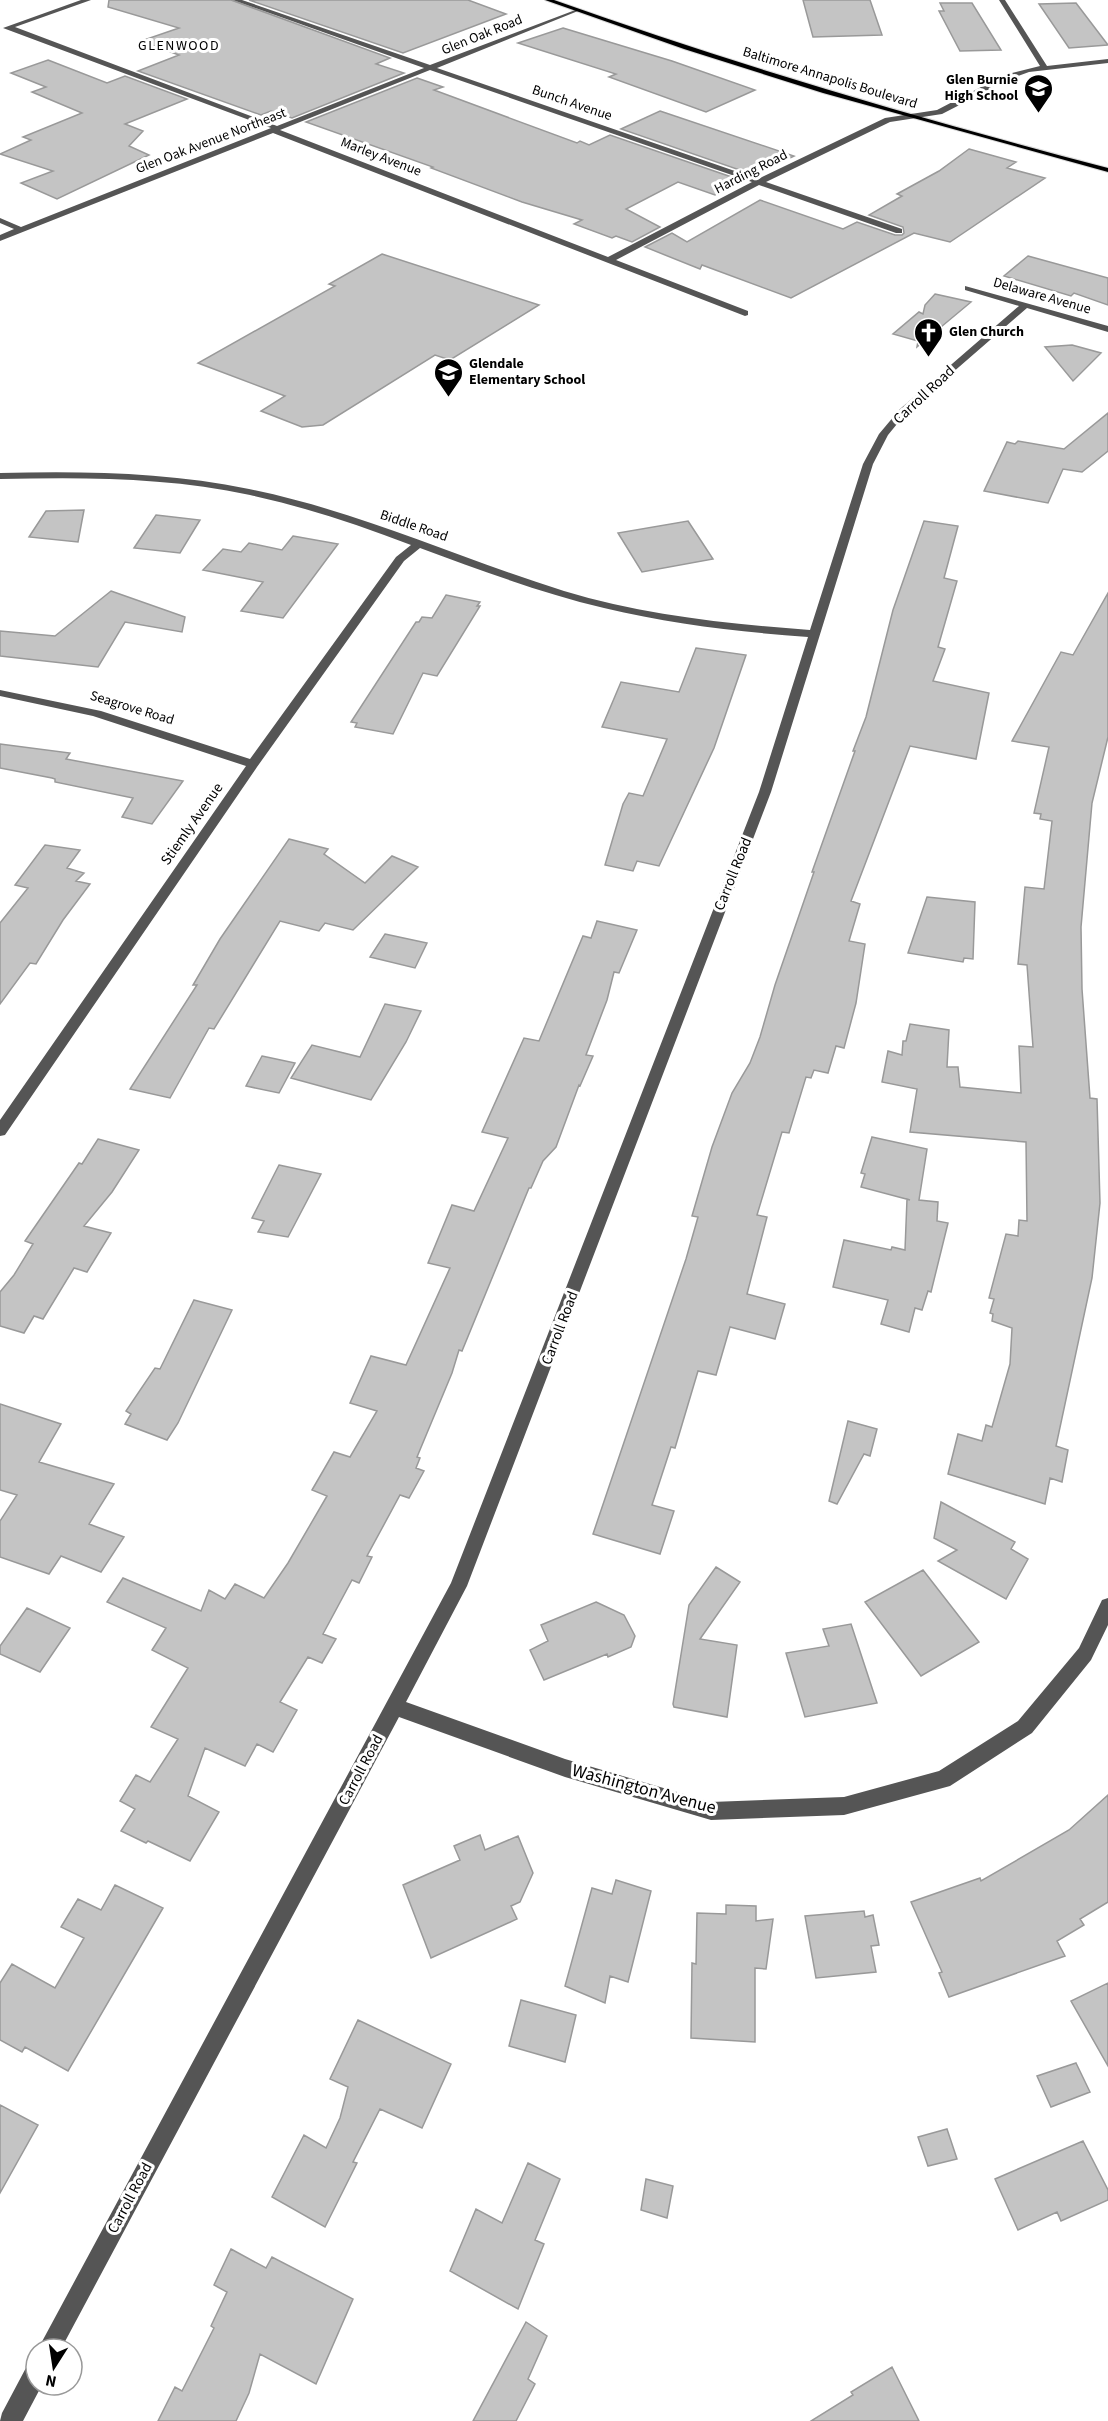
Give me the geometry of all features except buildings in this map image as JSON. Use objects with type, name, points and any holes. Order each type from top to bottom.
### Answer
[{"type":"main road","name":"Baltimore Annapolis Boulevard","points":[[548,0],[733,63],[910,117],[1108,170]]},
{"type":"street","points":[[4,28],[88,0]]},
{"type":"street","name":"Bunch Avenue","points":[[236,0],[899,231]]},
{"type":"street","points":[[564,6],[580,0]]},
{"type":"street","points":[[1002,0],[1044,67]]},
{"type":"street","name":"Glen Oak Road","points":[[431,68],[576,10]]},
{"type":"street","name":"Marley Avenue","points":[[4,28],[273,126],[276,131],[746,314]]},
{"type":"street","name":"Harding Road","points":[[609,260],[759,182],[888,120],[939,112],[1007,77],[1044,67],[1108,61]]},
{"type":"street","name":"Glen Oak Avenue Northeast","points":[[0,238],[431,68]]},
{"type":"street","points":[[0,220],[20,230]]},
{"type":"street","name":"Delaware Avenue","points":[[968,288],[1108,329]]},
{"type":"street","name":"Carroll Road","points":[[55,2337],[458,1586],[765,792],[798,693],[814,634],[850,527],[868,464],[884,434],[903,411],[1025,305]]},
{"type":"street","name":"Biddle Road","points":[[0,476],[89,474],[166,479],[282,499],[420,543],[498,573],[602,605],[655,616],[726,626],[814,634]]},
{"type":"street","name":"Stiemly Avenue","points":[[0,1131],[253,764],[400,559],[420,543]]},
{"type":"street","name":"Seagrove Road","points":[[0,693],[41,699],[105,714],[253,764]]},
{"type":"street","name":"Washington Avenue","points":[[395,1707],[565,1768],[711,1810],[844,1806],[943,1779],[1025,1727],[1085,1654],[1108,1606]]},
{"type":"street","points":[[10,2421],[24,2395]]},
{"type":"place","name":"Glen Burnie High School","points":[[1039,114]]},
{"type":"place","name":"Glen Church","points":[[928,358]]},
{"type":"place","name":"Glendale Elementary School","points":[[448,398]]},
{"type":"district","name":"GLENWOOD","points":[[179,46]]}]
